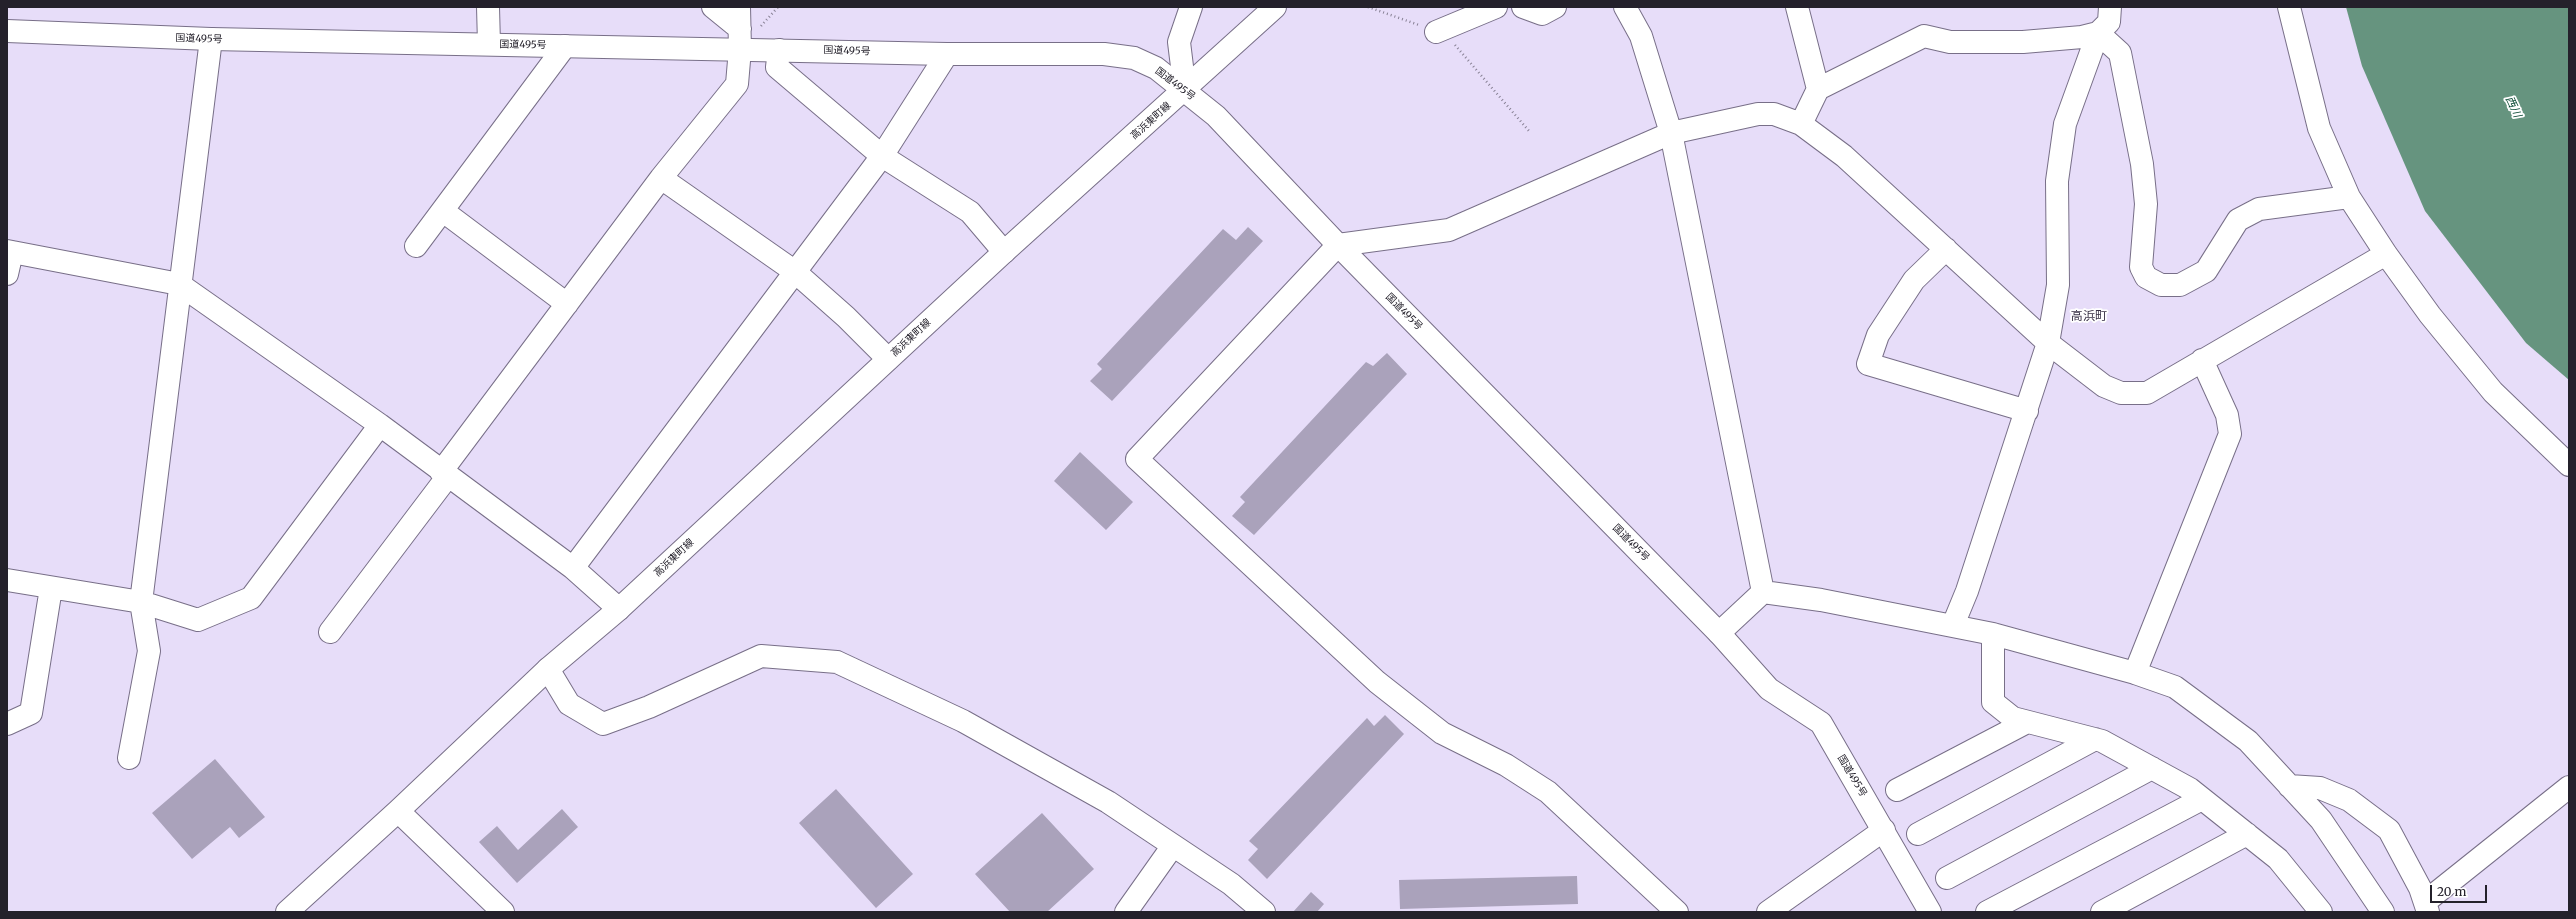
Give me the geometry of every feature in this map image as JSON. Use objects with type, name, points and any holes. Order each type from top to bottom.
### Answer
[{"type":"main road","points":[[488,7],[488,44]]},
{"type":"main road","points":[[713,7],[740,39]]},
{"type":"main road","points":[[330,632],[567,304],[661,178],[737,84],[740,39],[739,7]]},
{"type":"main road","points":[[1185,91],[1178,42],[1191,7]]},
{"type":"main road","name":"高浜東町線","points":[[287,912],[398,811],[548,669],[619,609],[1004,252],[1185,91],[1275,7]]},
{"type":"main road","points":[[1436,32],[1496,7]]},
{"type":"main road","points":[[1523,7],[1542,14],[1555,7]]},
{"type":"main road","points":[[1625,7],[1641,36],[1671,133],[1763,592]]},
{"type":"main road","points":[[1797,7],[1818,89]]},
{"type":"main road","points":[[1953,625],[1967,592],[2028,411],[2048,343],[2058,285],[2057,181],[2065,124],[2098,33],[2109,22],[2110,7]]},
{"type":"main road","points":[[2289,7],[2319,128],[2349,197],[2386,254],[2430,315],[2493,392],[2569,465]]},
{"type":"main road","name":"国道495号","points":[[7,31],[211,39],[565,46],[740,39],[779,50],[947,54],[1104,54],[1134,58],[1156,68],[1216,116],[1338,245],[1719,632],[1769,688],[1821,723],[1930,912]]},
{"type":"main road","points":[[1801,124],[1818,89],[1924,36],[1950,42],[2023,42],[2082,37],[2098,33]]},
{"type":"main road","points":[[2098,33],[2120,53],[2142,164],[2146,204],[2141,267],[2146,277],[2161,285],[2180,285],[2206,271],[2238,220],[2259,209],[2349,197]]},
{"type":"main road","points":[[128,758],[149,651],[141,602],[179,284],[211,39]]},
{"type":"main road","points":[[416,246],[565,46]]},
{"type":"main road","points":[[779,50],[777,67],[882,156],[970,212],[1004,252]]},
{"type":"main road","points":[[573,568],[882,156],[947,54]]},
{"type":"main road","points":[[1677,912],[1548,792],[1506,765],[1442,733],[1377,682],[1137,460],[1338,245],[1449,230],[1671,133],[1758,114],[1774,114],[1801,124],[1844,156],[2048,343],[2104,386],[2121,393],[2148,393],[2202,360],[2386,254]]},
{"type":"main road","points":[[661,178],[794,272],[846,317],[888,359]]},
{"type":"main road","points":[[442,211],[567,304]]},
{"type":"main road","points":[[1946,249],[1914,280],[1878,335],[1868,364],[2028,411]]},
{"type":"main road","points":[[7,274],[10,252],[179,284],[380,425],[573,568],[619,609]]},
{"type":"main road","points":[[2135,673],[2230,434],[2227,415],[2202,360]]},
{"type":"main road","points":[[7,580],[141,602],[198,620],[251,598],[380,425]]},
{"type":"main road","points":[[7,724],[31,713],[51,588]]},
{"type":"main road","points":[[1763,592],[1821,600],[1993,634],[2135,673],[2175,687],[2248,741],[2321,820],[2383,912]]},
{"type":"main road","points":[[1719,632],[1763,592]]},
{"type":"main road","points":[[1993,634],[1993,702],[2013,718],[2095,739],[2190,789],[2278,859],[2318,911]]},
{"type":"main road","points":[[548,669],[569,704],[603,724],[649,707],[761,656],[837,662],[963,721],[1108,802],[1172,847],[1231,884],[1264,912]]},
{"type":"main road","points":[[1897,790],[2027,722]]},
{"type":"main road","points":[[1918,834],[2095,739]]},
{"type":"main road","points":[[1947,878],[2152,768]]},
{"type":"main road","points":[[2289,786],[2320,788],[2349,800],[2389,830],[2426,907],[2569,787]]},
{"type":"main road","points":[[1987,912],[2202,799]]},
{"type":"main road","points":[[398,811],[503,912]]},
{"type":"main road","points":[[1768,912],[1884,830]]},
{"type":"main road","points":[[2102,912],[2247,834]]},
{"type":"main road","points":[[1126,912],[1172,847]]},
{"type":"path","points":[[1368,7],[1448,36],[1529,131]]},
{"type":"water","name":"西川","points":[[2346,7],[2569,7],[2569,380],[2526,343],[2425,211],[2362,66]]},
{"type":"building","points":[[1248,227],[1263,241],[1112,401],[1090,381],[1102,369],[1097,364],[1223,229],[1236,240]]},
{"type":"building","points":[[1387,353],[1407,374],[1254,535],[1232,516],[1245,502],[1240,497],[1366,362],[1373,366]]},
{"type":"building","points":[[1080,452],[1133,502],[1106,530],[1054,481]]},
{"type":"building","points":[[1385,715],[1404,734],[1267,879],[1248,860],[1258,849],[1249,841],[1367,718],[1374,726]]},
{"type":"building","points":[[215,759],[265,817],[239,838],[230,827],[192,859],[152,813]]},
{"type":"building","points":[[836,789],[913,874],[876,908],[799,823]]},
{"type":"building","points":[[562,809],[578,827],[517,883],[479,842],[497,826],[518,850]]},
{"type":"building","points":[[1042,813],[1094,869],[1047,912],[1010,912],[975,874]]},
{"type":"building","points":[[1577,876],[1578,904],[1400,909],[1399,880]]},
{"type":"building","points":[[1311,892],[1324,904],[1317,912],[1293,912]]},
{"type":"district","name":"高浜町","points":[[2089,317]]}]
